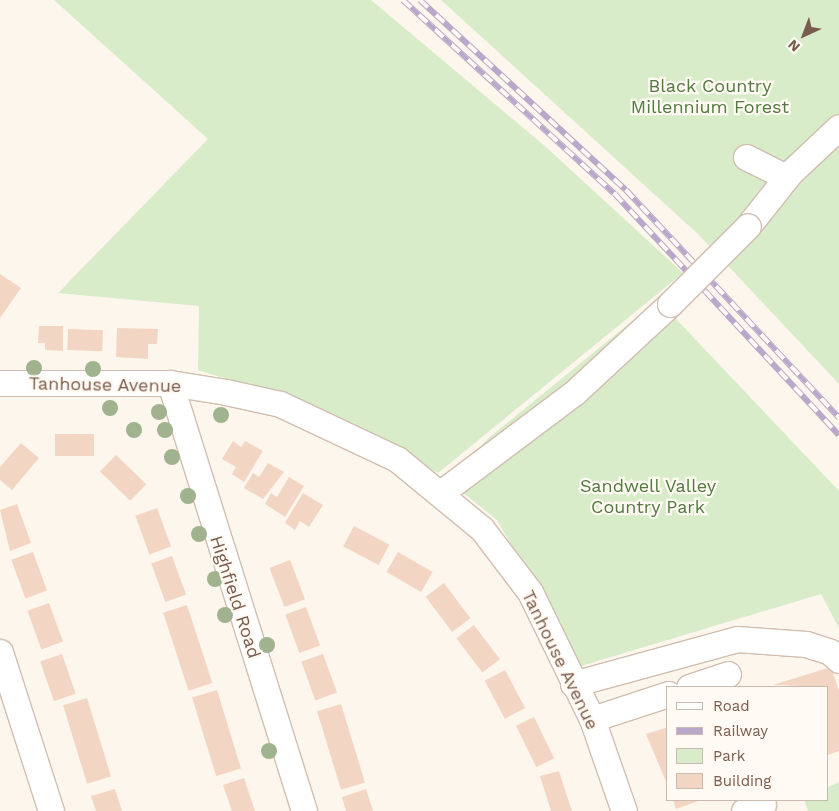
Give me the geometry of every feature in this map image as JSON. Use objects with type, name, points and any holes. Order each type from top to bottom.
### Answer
[{"type":"street","points":[[442,492],[575,392],[670,304],[748,226],[786,177],[839,128]]},
{"type":"street","points":[[746,157],[786,177]]},
{"type":"street","name":"Tanhouse Avenue","points":[[0,383],[170,383],[280,404],[380,450],[442,492],[482,529],[530,592],[573,684],[592,719],[624,811]]},
{"type":"street","name":"Highfield Road","points":[[170,383],[304,811]]},
{"type":"street","points":[[573,684],[737,639],[806,644],[830,652],[839,660]]},
{"type":"street","points":[[0,652],[51,811]]},
{"type":"street","points":[[692,686],[728,674]]},
{"type":"street","points":[[592,719],[666,695]]},
{"type":"green space","points":[[54,0],[371,0],[546,147],[683,273],[438,473],[322,409],[198,370],[199,306],[58,293],[208,139]]},
{"type":"green space","name":"Black Country Millennium Forest","points":[[441,0],[839,0],[839,384],[699,235]]},
{"type":"green space","name":"Sandwell Valley Country Park","points":[[658,300],[839,491],[839,628],[821,594],[581,666],[497,520],[446,479],[491,436]]},
{"type":"green space","points":[[839,782],[839,811],[808,811],[804,801],[829,801],[829,787]]},
{"type":"building","points":[[0,274],[21,288],[0,318]]},
{"type":"building","points":[[39,326],[63,326],[63,351],[45,350],[45,343],[38,343]]},
{"type":"building","points":[[117,328],[158,329],[157,344],[148,344],[148,359],[116,357]]},
{"type":"building","points":[[68,329],[103,330],[102,351],[67,350]]},
{"type":"building","points":[[55,434],[94,434],[94,456],[55,456]]},
{"type":"building","points":[[233,441],[241,447],[245,441],[263,451],[244,482],[232,474],[236,467],[222,459]]},
{"type":"building","points":[[21,443],[39,458],[12,490],[0,480],[0,467]]},
{"type":"building","points":[[116,455],[146,484],[130,501],[100,472]]},
{"type":"building","points":[[268,463],[284,472],[263,499],[244,488],[253,473],[259,477]]},
{"type":"building","points":[[289,477],[304,486],[285,517],[265,504],[271,493],[277,497]]},
{"type":"building","points":[[303,493],[323,505],[309,527],[300,521],[295,530],[285,523]]},
{"type":"building","points":[[17,504],[31,543],[10,551],[0,510]]},
{"type":"building","points":[[157,508],[171,547],[149,554],[135,516]]},
{"type":"building","points":[[354,526],[389,545],[379,565],[343,546]]},
{"type":"building","points":[[33,552],[47,591],[25,598],[11,560]]},
{"type":"building","points":[[398,552],[433,572],[421,592],[386,572]]},
{"type":"building","points":[[172,556],[186,595],[165,602],[151,564]]},
{"type":"building","points":[[290,560],[305,599],[285,607],[269,568]]},
{"type":"building","points":[[444,583],[470,618],[452,632],[426,597]]},
{"type":"building","points":[[49,603],[63,642],[41,649],[27,611]]},
{"type":"building","points":[[187,605],[212,683],[189,691],[163,613]]},
{"type":"building","points":[[306,607],[320,646],[299,653],[285,615]]},
{"type":"building","points":[[474,625],[500,659],[482,673],[456,638]]},
{"type":"building","points":[[62,654],[76,694],[54,701],[40,661]]},
{"type":"building","points":[[323,654],[337,693],[315,700],[301,662]]},
{"type":"building","points":[[831,667],[839,691],[839,751],[829,755],[829,686],[773,685]]},
{"type":"building","points":[[505,670],[525,708],[505,719],[485,681]]},
{"type":"building","points":[[217,690],[241,768],[216,776],[192,698]]},
{"type":"building","points":[[87,698],[111,776],[87,784],[63,705]]},
{"type":"building","points":[[341,704],[365,782],[341,790],[317,711]]},
{"type":"building","points":[[534,717],[554,758],[536,767],[516,726]]},
{"type":"building","points":[[666,728],[666,782],[646,734]]},
{"type":"building","points":[[559,771],[572,811],[551,811],[540,776]]},
{"type":"building","points":[[244,778],[255,811],[232,811],[223,785]]},
{"type":"building","points":[[115,789],[122,811],[96,811],[91,796]]},
{"type":"building","points":[[366,789],[373,811],[346,811],[342,797]]},
{"type":"building","points":[[673,801],[698,801],[676,809]]},
{"type":"railway","points":[[403,0],[615,194],[839,435]]},
{"type":"railway","points":[[420,0],[626,190],[839,418]]}]
